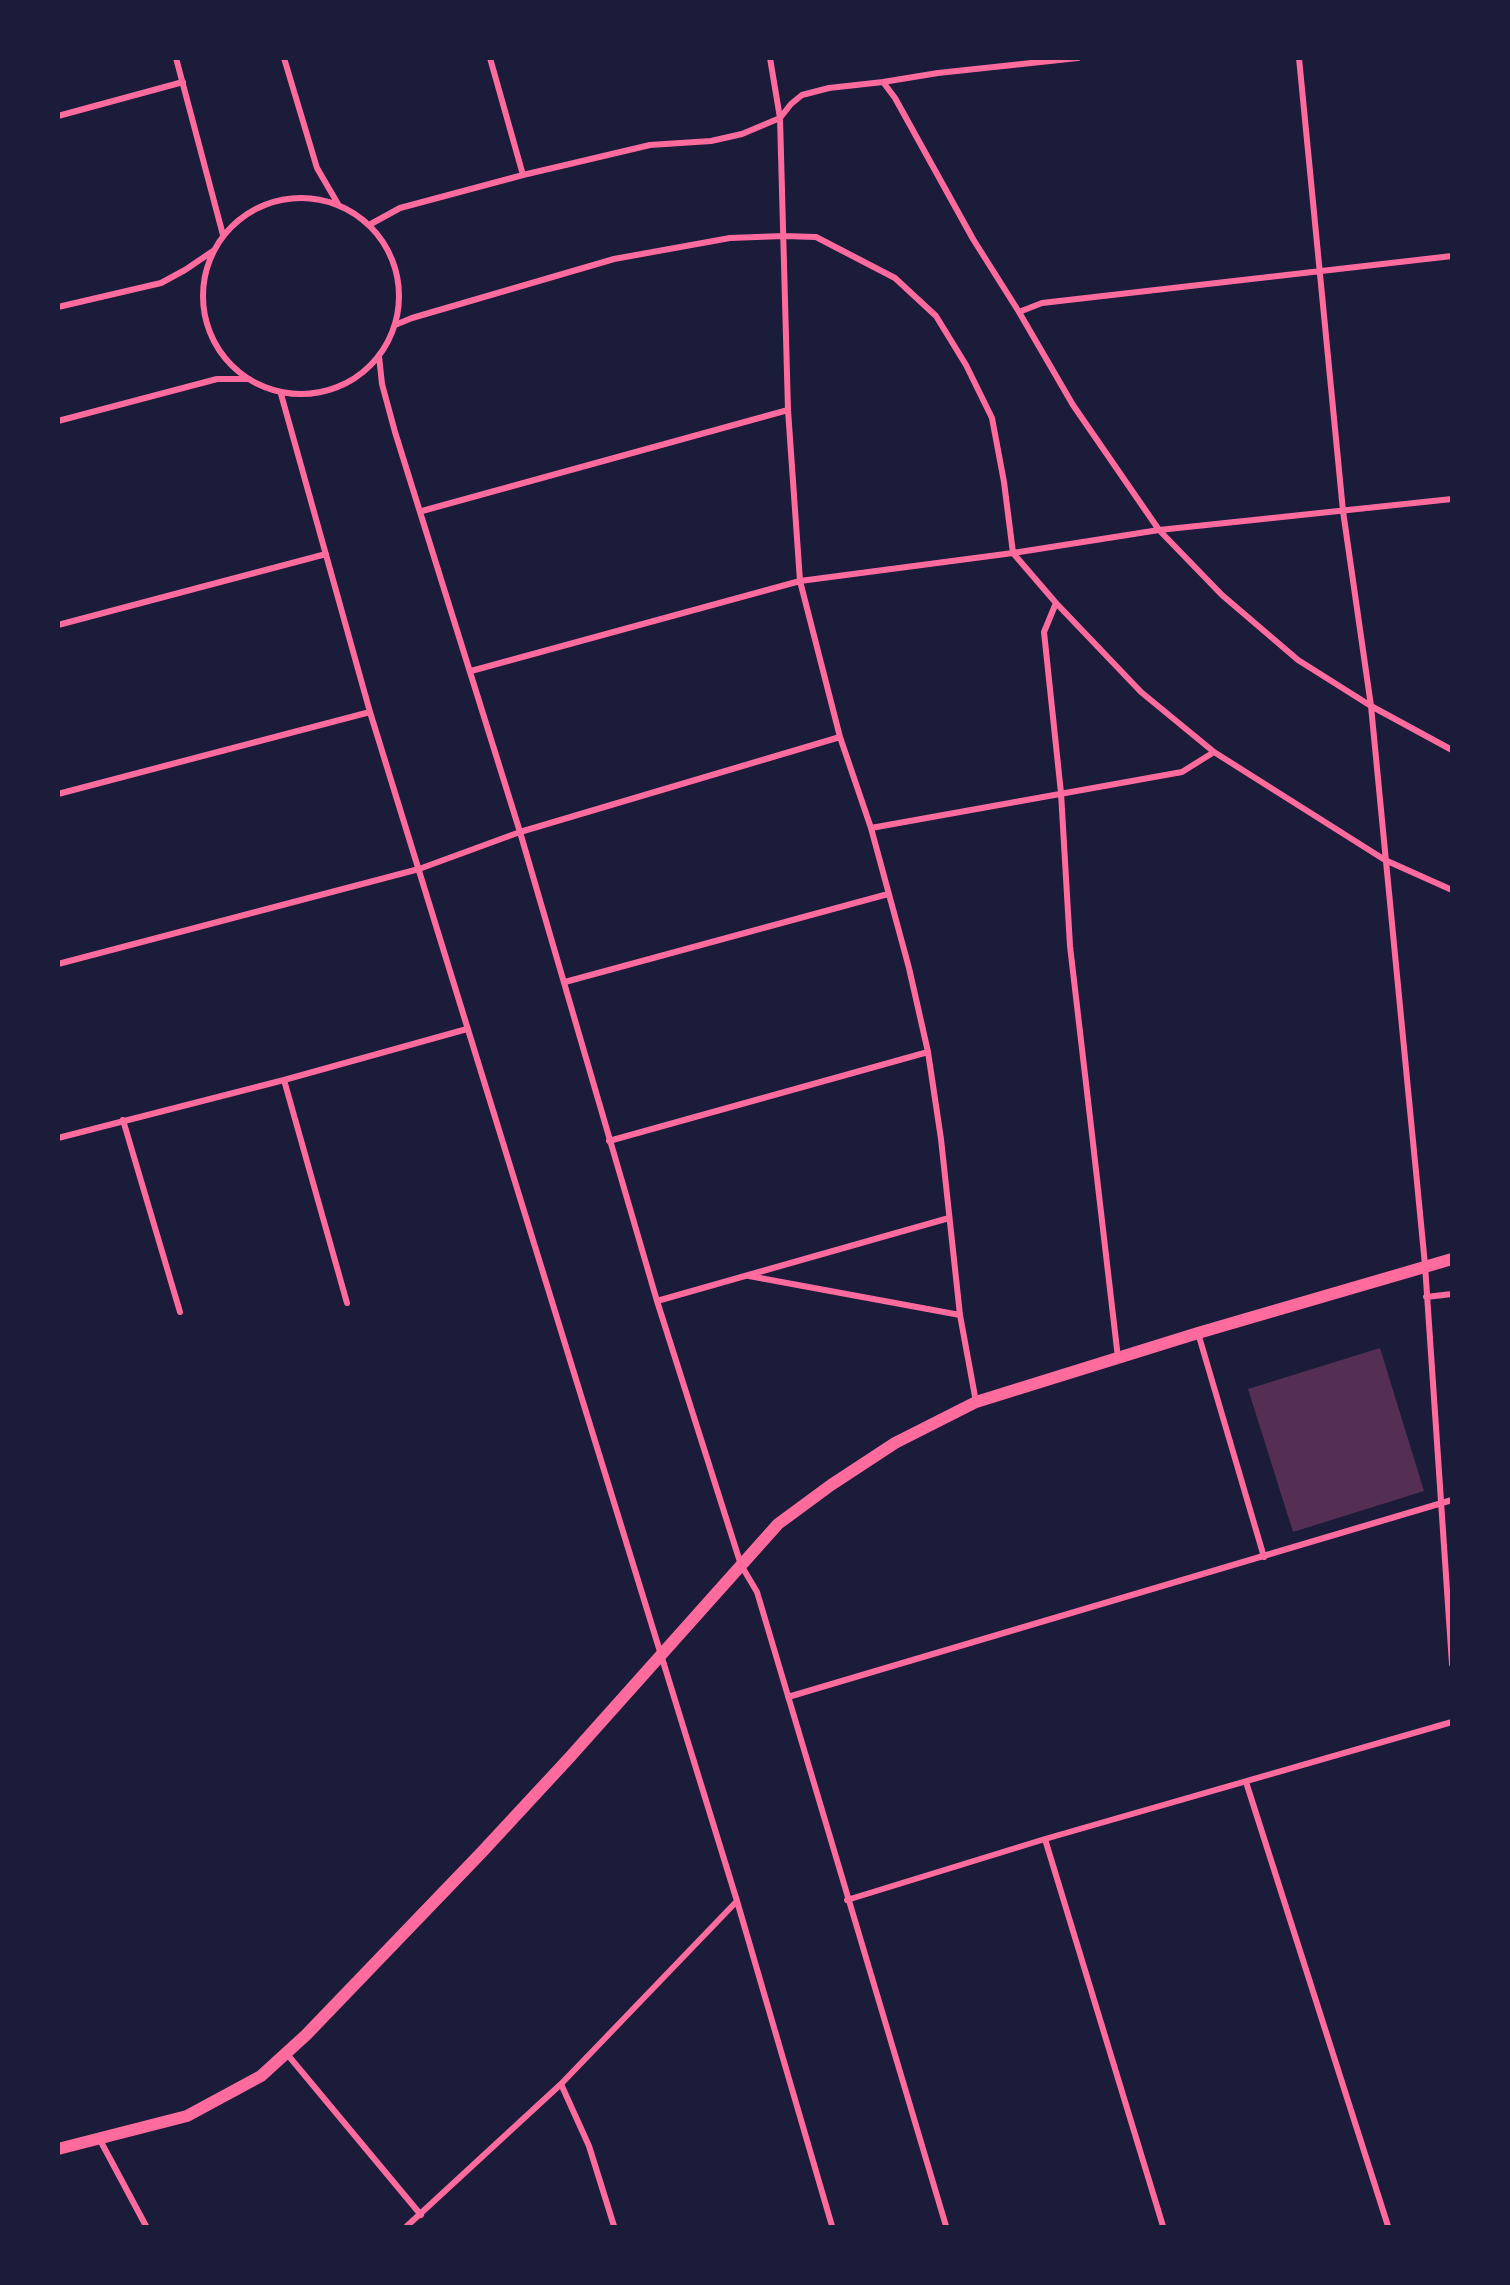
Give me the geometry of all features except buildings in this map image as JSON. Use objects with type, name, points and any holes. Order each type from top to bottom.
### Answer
[{"type":"main road","points":[[58,2149],[187,2116],[261,2076],[287,2054],[482,1852],[662,1656],[778,1524],[831,1485],[895,1443],[976,1402],[1197,1333],[1452,1259]]},
{"type":"street","points":[[176,58],[223,235]]},
{"type":"street","points":[[284,58],[317,168],[339,205]]},
{"type":"street","points":[[490,58],[523,175]]},
{"type":"street","points":[[770,58],[780,118],[788,410],[800,581],[840,737],[871,828],[909,968],[928,1052],[941,1139],[960,1315],[976,1402]]},
{"type":"street","points":[[369,225],[400,208],[523,175],[650,145],[711,141],[742,134],[780,118],[802,95],[829,88],[1078,58]]},
{"type":"street","points":[[1299,58],[1322,272],[1343,511],[1371,706],[1425,1265],[1452,1664]]},
{"type":"street","points":[[58,116],[183,82]]},
{"type":"street","points":[[883,82],[895,98],[973,239],[1073,405],[1159,530],[1222,596],[1298,660],[1371,706],[1452,750]]},
{"type":"street","points":[[303,197],[321,199],[339,205],[369,225],[391,256],[396,273],[399,299],[394,325],[379,356],[353,379],[337,387],[311,393],[281,394],[249,379],[223,355],[207,322],[203,286],[213,251],[223,235],[243,216],[267,203],[303,197]]},
{"type":"street","points":[[394,325],[614,259],[730,238],[816,237],[895,279],[936,316],[966,364],[992,418],[1004,482],[1013,554],[1056,603],[1141,692],[1215,752],[1385,860],[1452,890]]},
{"type":"street","points":[[58,307],[161,283],[213,251]]},
{"type":"street","points":[[1019,312],[1042,303],[1452,256]]},
{"type":"street","points":[[379,356],[382,384],[520,832],[657,1301],[741,1565],[757,1592],[946,2226]]},
{"type":"street","points":[[58,421],[217,379],[249,379]]},
{"type":"street","points":[[281,394],[370,712],[737,1901],[832,2226]]},
{"type":"street","points":[[422,511],[788,410]]},
{"type":"street","points":[[471,671],[800,581],[1013,554],[1159,530],[1452,499]]},
{"type":"street","points":[[58,625],[326,554]]},
{"type":"street","points":[[1056,603],[1044,632],[1061,793],[1070,946],[1118,1358]]},
{"type":"street","points":[[58,794],[370,712]]},
{"type":"street","points":[[58,964],[419,869],[520,832],[840,737]]},
{"type":"street","points":[[1443,746],[1452,744]]},
{"type":"street","points":[[871,828],[1182,772],[1215,752]]},
{"type":"street","points":[[564,982],[888,894]]},
{"type":"street","points":[[58,1138],[284,1080],[467,1029]]},
{"type":"street","points":[[609,1141],[928,1052]]},
{"type":"street","points":[[284,1080],[347,1303]]},
{"type":"street","points":[[123,1120],[180,1312]]},
{"type":"street","points":[[657,1301],[949,1218]]},
{"type":"street","points":[[745,1275],[960,1315]]},
{"type":"street","points":[[1426,1297],[1452,1294]]},
{"type":"street","points":[[1197,1333],[1264,1557]]},
{"type":"street","points":[[788,1697],[1264,1557],[1441,1501],[1452,1500]]},
{"type":"street","points":[[847,1900],[1045,1839],[1452,1722]]},
{"type":"street","points":[[1246,1782],[1388,2226]]},
{"type":"street","points":[[1045,1839],[1163,2226]]},
{"type":"street","points":[[407,2226],[561,2084],[737,1901]]},
{"type":"street","points":[[287,2054],[421,2215]]},
{"type":"street","points":[[561,2084],[589,2146],[614,2226]]},
{"type":"street","points":[[100,2140],[146,2226]]}]
